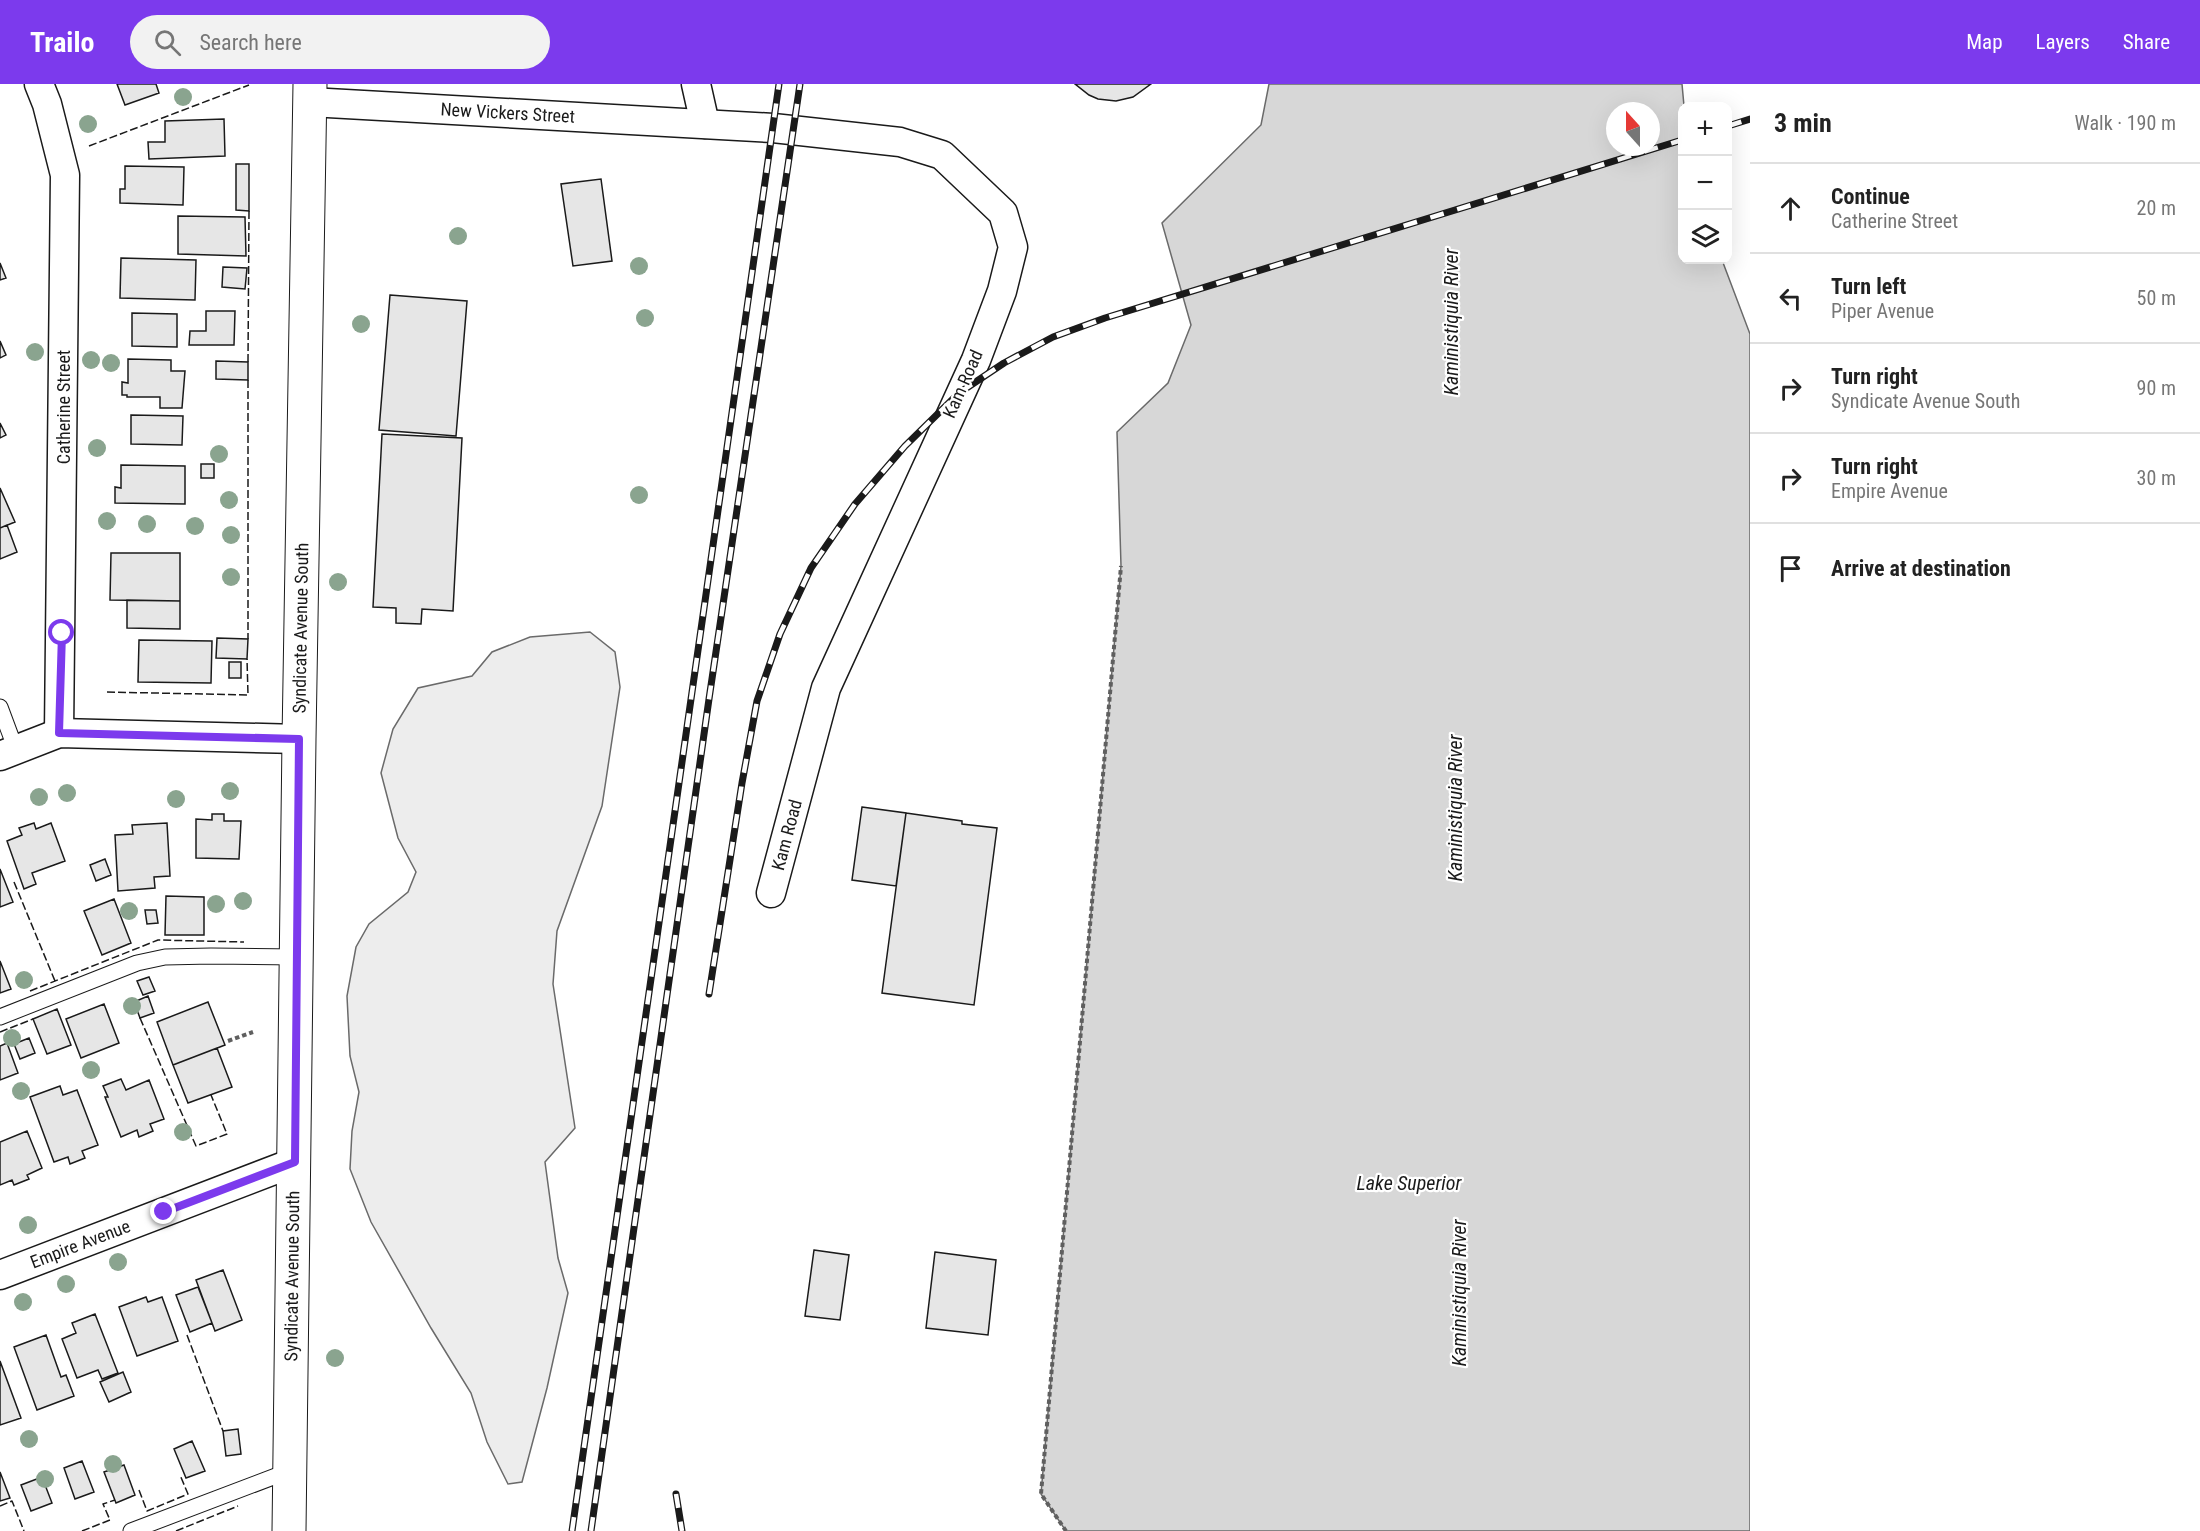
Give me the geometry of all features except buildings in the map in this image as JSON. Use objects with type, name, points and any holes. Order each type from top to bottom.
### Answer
[{"type":"street","name":"Catherine Street","points":[[39,84],[47,104],[65,175],[59,733]]},
{"type":"street","points":[[696,84],[705,124]]},
{"type":"street","name":"New Vickers Street","points":[[310,93],[705,124]]},
{"type":"street","name":"Syndicate Avenue South","points":[[289,1531],[310,93]]},
{"type":"street","name":"Kam Road","points":[[705,124],[773,128],[900,142],[942,155],[1003,213],[1013,247],[1002,291],[975,360],[826,688],[771,893]]},
{"type":"street","points":[[8,753],[59,733],[299,739]]},
{"type":"street","name":"Empire Avenue","points":[[0,1275],[295,1162]]},
{"type":"lane","points":[[0,707],[8,753]]},
{"type":"lane","points":[[0,1017],[137,963],[165,957],[297,957]]},
{"type":"lane","points":[[132,1531],[289,1471]]},
{"type":"path","points":[[1066,1531],[1041,1494],[1121,566]]},
{"type":"path","points":[[228,1041],[253,1032]]},
{"type":"shaded area","points":[[590,632],[615,652],[620,687],[602,806],[557,931],[553,984],[575,1128],[545,1162],[558,1258],[568,1293],[547,1388],[522,1482],[508,1484],[487,1442],[471,1393],[371,1222],[350,1169],[352,1131],[359,1092],[350,1056],[347,996],[356,947],[369,924],[408,892],[416,872],[398,838],[381,773],[393,729],[418,688],[472,676],[492,652],[530,637]]},
{"type":"water","name":"Lake Superior","points":[[1269,84],[1682,84],[1684,102],[1678,102],[1678,264],[1724,264],[1750,334],[1750,1531],[1066,1531],[1041,1494],[1121,566],[1117,432],[1168,383],[1191,325],[1162,223],[1261,125]]},
{"type":"railway","points":[[572,1531],[779,84]]},
{"type":"railway","points":[[591,1531],[709,699],[800,84]]},
{"type":"railway","points":[[1732,125],[1750,119]]},
{"type":"railway","points":[[709,994],[757,701],[780,634],[811,568],[855,504],[905,446],[959,393],[1004,363],[1053,337],[1105,318],[1678,141]]},
{"type":"railway","points":[[676,1494],[682,1531]]},
{"type":"fence","points":[[89,146],[249,85]]},
{"type":"fence","points":[[248,362],[249,211]]},
{"type":"fence","points":[[248,380],[248,639]]},
{"type":"fence","points":[[107,692],[248,695],[247,659]]},
{"type":"fence","points":[[14,882],[55,981]]},
{"type":"fence","points":[[30,991],[158,940],[244,942]]},
{"type":"fence","points":[[140,1018],[196,1146],[227,1134],[211,1095]]},
{"type":"fence","points":[[0,1032],[33,1019]]},
{"type":"fence","points":[[187,1335],[223,1431]]},
{"type":"fence","points":[[139,1490],[147,1511],[188,1494],[180,1475]]},
{"type":"fence","points":[[82,1531],[110,1520],[103,1504],[115,1500]]},
{"type":"fence","points":[[0,1506],[12,1501],[24,1531]]},
{"type":"fence","points":[[176,1531],[238,1506]]},
{"type":"route","points":[[62,633],[59,733],[299,739],[295,1162],[164,1212]]},
{"type":"water label","name":"Kaministiquia River","points":[[1451,322]]},
{"type":"water label","name":"Kaministiquia River","points":[[1455,808]]},
{"type":"water label","name":"Kaministiquia River","points":[[1459,1293]]}]
